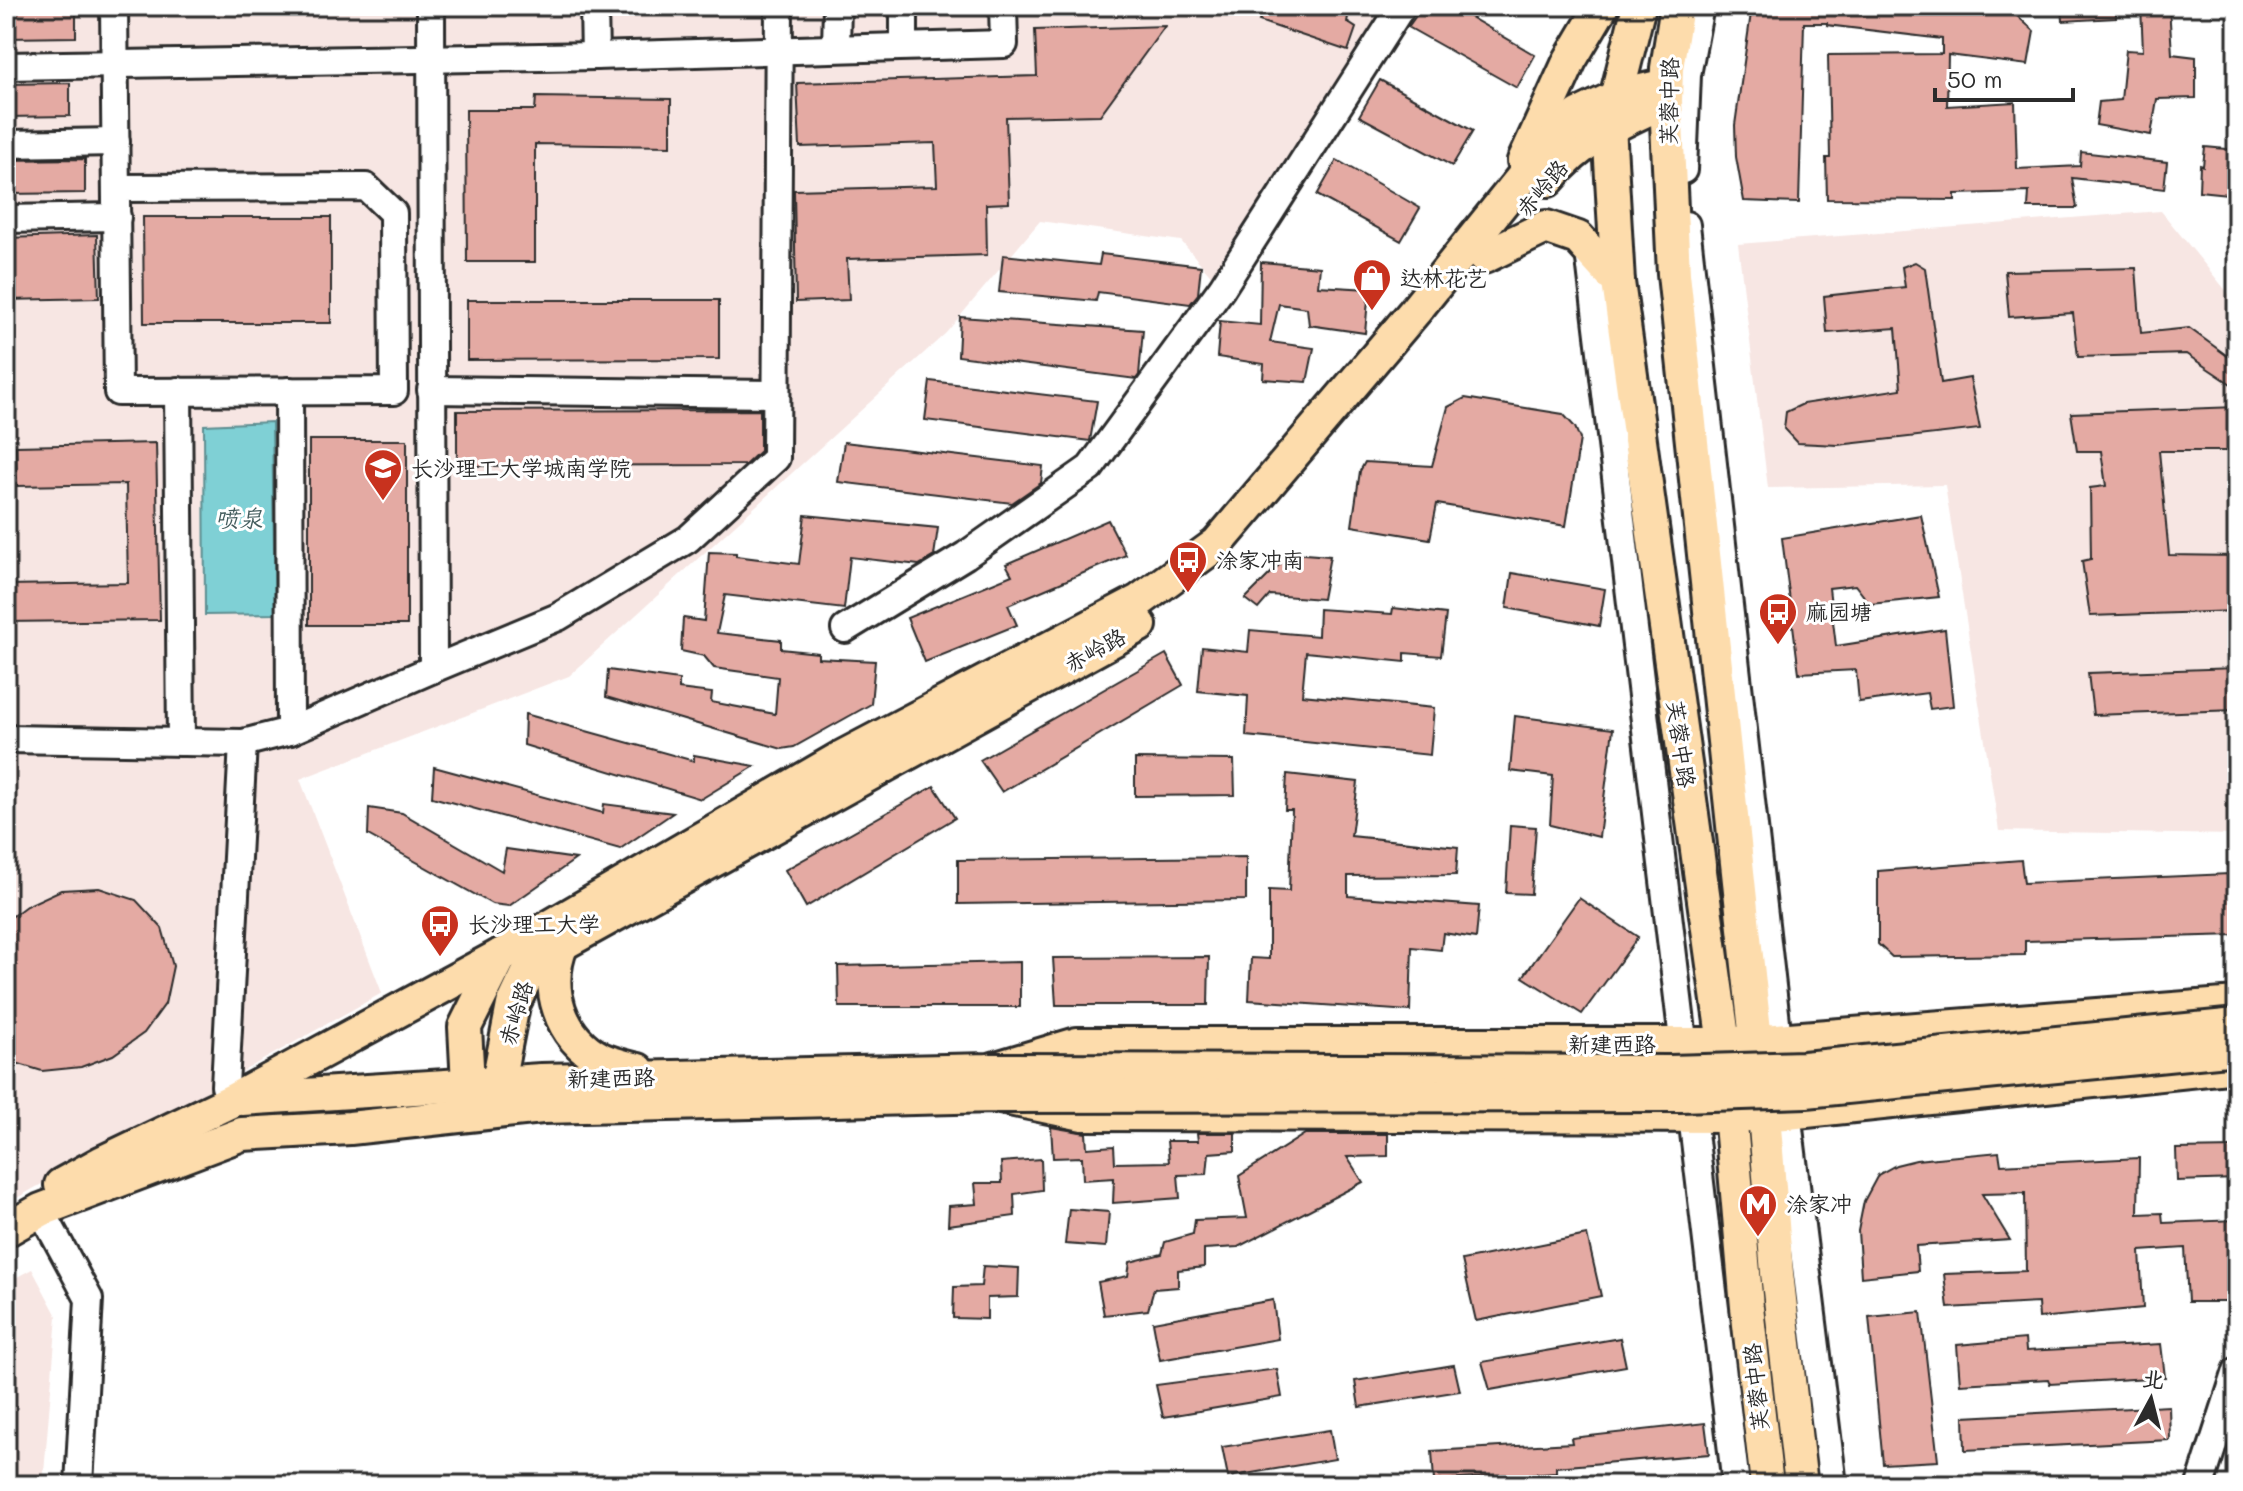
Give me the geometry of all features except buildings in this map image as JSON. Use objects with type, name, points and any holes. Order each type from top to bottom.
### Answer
[{"type":"main road","name":"赤岭路","points":[[1510,193],[1570,60],[1602,6]]},
{"type":"main road","name":"芙蓉中路","points":[[1639,6],[1612,112],[1618,282],[1724,1044],[1747,1307],[1767,1485]]},
{"type":"main road","name":"芙蓉中路","points":[[1677,6],[1666,93],[1674,274],[1776,1114],[1777,1273],[1801,1485]]},
{"type":"main road","name":"赤岭路","points":[[6,1215],[229,1093],[501,955],[842,757],[1139,601],[1217,544],[1415,311],[1543,152],[1579,115],[1612,112],[1666,93]]},
{"type":"main road","name":"赤岭路","points":[[488,1098],[513,1005],[531,967],[562,944],[1148,620],[1245,539],[1356,402],[1484,257],[1566,158],[1612,112]]},
{"type":"main road","points":[[1484,257],[1546,227],[1578,238],[1618,282]]},
{"type":"main road","points":[[562,944],[554,963],[555,1003],[571,1033],[601,1059],[660,1077]]},
{"type":"main road","name":"赤岭路","points":[[488,1098],[465,1027],[501,955]]},
{"type":"main road","name":"新建西路","points":[[992,1083],[1077,1044],[1724,1044],[2237,1004]]},
{"type":"main road","name":"新建西路","points":[[488,1098],[542,1107],[992,1083],[1804,1068],[2237,1025]]},
{"type":"main road","name":"新建西路","points":[[229,1093],[488,1098],[660,1077],[1680,1095],[1806,1091],[2237,1048]]},
{"type":"main road","name":"新建西路","points":[[992,1083],[1083,1114],[1731,1116],[1776,1114],[2237,1066]]},
{"type":"main road","points":[[6,1230],[41,1210],[242,1134],[350,1128],[488,1098]]},
{"type":"street","points":[[114,6],[118,392],[394,391],[393,213],[366,187],[116,188]]},
{"type":"street","points":[[431,6],[433,669]]},
{"type":"street","points":[[594,6],[595,56]]},
{"type":"street","points":[[6,739],[243,743],[290,731],[558,617],[688,539],[776,458],[779,6]]},
{"type":"street","points":[[836,47],[837,6]]},
{"type":"street","points":[[904,6],[904,46]]},
{"type":"street","points":[[6,66],[595,56],[1004,44],[1003,6]]},
{"type":"street","points":[[845,629],[966,555],[1090,468],[1222,288],[1402,6]]},
{"type":"street","points":[[1700,6],[1687,75],[1683,205],[1768,1042]]},
{"type":"street","points":[[6,144],[116,142]]},
{"type":"street","points":[[6,219],[117,217]]},
{"type":"street","points":[[1589,251],[1736,1485]]},
{"type":"street","points":[[431,390],[776,394]]},
{"type":"street","points":[[178,391],[181,742]]},
{"type":"street","points":[[289,391],[290,731]]},
{"type":"street","points":[[229,1093],[243,743]]},
{"type":"street","points":[[1776,1114],[1833,1485]]},
{"type":"street","points":[[41,1210],[89,1299],[79,1485]]},
{"type":"street","points":[[2200,1485],[2237,1371]]},
{"type":"shaded area","name":"长沙理工大学城南学院","points":[[6,6],[1406,6],[1222,288],[1181,241],[1040,221],[946,333],[569,676],[300,779],[382,993],[6,1204]]},
{"type":"shaded area","points":[[2161,211],[2237,304],[2237,835],[1999,831],[1945,485],[1768,488],[1738,244]]},
{"type":"shaded area","points":[[32,1269],[57,1316],[43,1485],[6,1485],[6,1283]]},
{"type":"water","name":"喷泉","points":[[272,422],[275,614],[205,615],[204,425]]},
{"type":"place","name":"达林花艺","points":[[1372,312]]},
{"type":"place","name":"长沙理工大学城南学院","points":[[383,502]]},
{"type":"place","name":"涂家冲南","points":[[1188,594]]},
{"type":"place","name":"麻园塘","points":[[1778,646]]},
{"type":"place","name":"长沙理工大学","points":[[440,958]]},
{"type":"place","name":"涂家冲","points":[[1758,1238]]}]
